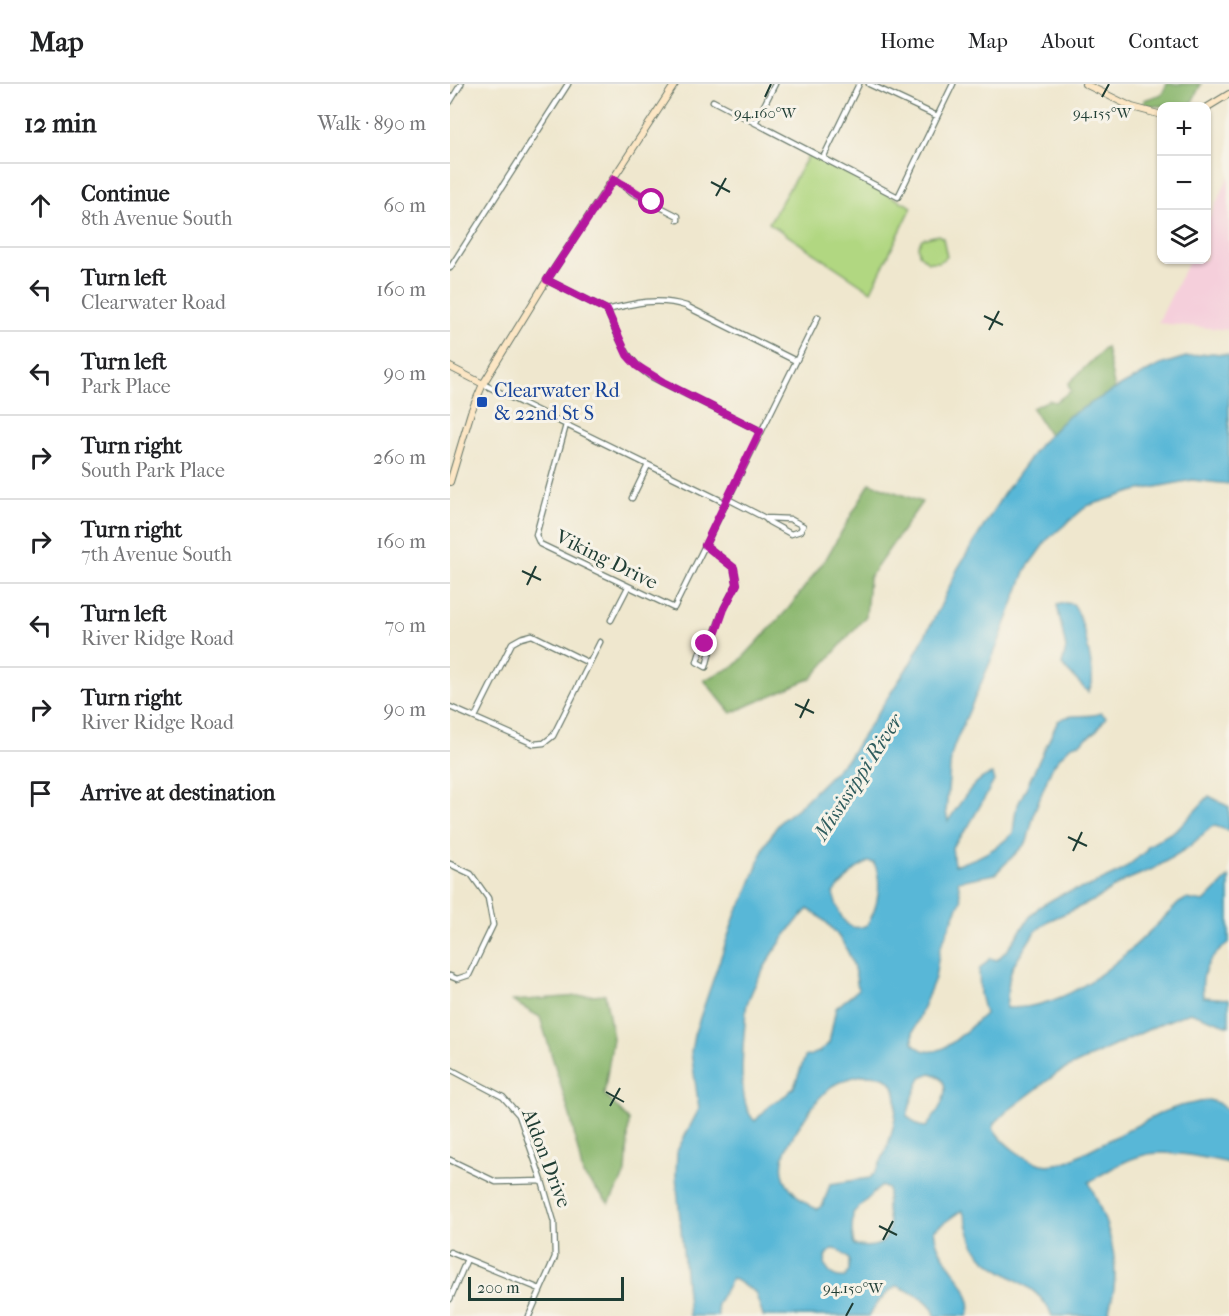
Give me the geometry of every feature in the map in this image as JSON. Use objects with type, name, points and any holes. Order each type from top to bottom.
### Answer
[{"type":"street","points":[[450,102],[461,84]]},
{"type":"street","points":[[450,268],[568,84]]},
{"type":"street","points":[[450,482],[471,412],[483,384],[547,280],[675,84]]},
{"type":"street","points":[[756,123],[775,84]]},
{"type":"street","points":[[823,158],[859,84]]},
{"type":"street","points":[[869,84],[937,116]]},
{"type":"street","points":[[713,101],[898,197],[953,84]]},
{"type":"street","points":[[1085,84],[1132,107],[1157,114]]},
{"type":"street","points":[[1211,105],[1229,94]]},
{"type":"street","points":[[614,179],[633,193],[678,216],[678,220]]},
{"type":"street","points":[[547,280],[607,310],[627,355],[637,366],[657,379],[760,431]]},
{"type":"street","points":[[607,310],[641,302],[675,302],[796,362]]},
{"type":"street","points":[[716,632],[700,652],[697,662],[706,667],[724,609],[737,584],[734,568],[705,545],[818,317]]},
{"type":"street","points":[[450,367],[648,465],[765,518],[791,534],[800,531],[803,526],[790,519],[765,518]]},
{"type":"street","name":"Viking Drive","points":[[566,425],[536,535],[540,544],[674,608],[705,545]]},
{"type":"street","points":[[632,498],[648,465]]},
{"type":"street","points":[[611,620],[628,587]]},
{"type":"street","points":[[476,717],[512,643],[521,638],[532,635],[589,663]]},
{"type":"street","points":[[450,707],[534,744],[544,742],[553,736],[600,642]]},
{"type":"street","points":[[450,864],[471,874],[488,898],[493,925],[469,975],[457,979],[450,976]]},
{"type":"street","name":"Aldon Drive","points":[[450,1069],[503,1097],[519,1115],[542,1181],[554,1222],[555,1257],[529,1316]]},
{"type":"street","points":[[450,1160],[496,1182],[542,1181]]},
{"type":"street","points":[[450,1252],[540,1290]]},
{"type":"street","points":[[450,1299],[467,1259]]},
{"type":"shaded area","points":[[1229,176],[1229,330],[1158,323],[1187,264],[1211,264],[1211,214]]},
{"type":"green space","points":[[1167,84],[1201,84],[1192,102],[1157,102],[1157,106],[1143,106],[1144,100],[1162,94]]},
{"type":"green space","points":[[810,153],[912,207],[871,291],[769,223]]},
{"type":"green space","points":[[938,235],[943,238],[947,257],[939,262],[928,262],[919,254],[918,246],[922,239]]},
{"type":"green space","points":[[1106,347],[1115,390],[1067,417],[1049,435],[1032,408],[1049,400],[1055,402],[1071,391],[1068,384]]},
{"type":"green space","points":[[870,483],[922,502],[869,578],[866,616],[812,678],[731,713],[704,680],[735,666],[789,608],[827,557]]},
{"type":"green space","points":[[605,994],[613,1038],[604,1094],[629,1120],[626,1172],[609,1204],[583,1175],[571,1119],[540,1017],[512,1001]]},
{"type":"water","name":"Mississippi River","points":[[1212,353],[1229,355],[1229,484],[1192,480],[1135,491],[1087,506],[1047,540],[1026,569],[951,757],[946,812],[948,821],[967,793],[979,781],[992,774],[994,781],[968,827],[952,847],[954,865],[986,853],[1013,833],[1016,809],[1058,721],[1068,717],[1101,713],[1106,717],[1097,730],[1080,743],[1072,745],[1052,767],[1035,810],[1027,842],[995,874],[958,881],[961,900],[940,948],[935,978],[913,1032],[913,1043],[922,1050],[931,1052],[941,1049],[960,1037],[985,1014],[980,994],[979,970],[990,958],[997,960],[1008,949],[1039,907],[1062,894],[1090,886],[1121,871],[1145,852],[1148,846],[1179,828],[1209,796],[1229,807],[1229,831],[1215,826],[1211,827],[1189,847],[1155,868],[1124,881],[1095,900],[1048,921],[1034,933],[1012,968],[1006,1008],[1032,1006],[1057,999],[1080,988],[1102,974],[1122,957],[1179,903],[1186,899],[1204,902],[1229,877],[1229,943],[1207,966],[1202,988],[1203,997],[1229,999],[1229,1026],[1190,1012],[1158,1025],[1059,1072],[1006,1112],[993,1128],[1002,1140],[1021,1155],[1042,1164],[1053,1164],[1070,1160],[1163,1112],[1209,1100],[1218,1103],[1229,1112],[1229,1163],[1186,1155],[1153,1153],[1129,1160],[1089,1182],[1105,1220],[1114,1260],[1114,1288],[1108,1316],[1052,1316],[1038,1295],[987,1261],[979,1253],[973,1243],[962,1210],[934,1230],[936,1242],[943,1256],[969,1297],[968,1316],[935,1316],[926,1301],[898,1286],[881,1299],[869,1316],[763,1316],[755,1292],[732,1278],[717,1304],[718,1316],[689,1316],[676,1176],[677,1151],[699,1109],[691,1052],[694,1035],[736,913],[744,900],[765,845],[782,820],[800,806],[849,757],[911,662],[958,568],[1003,495],[1039,445],[1067,417],[1160,365],[1186,357]],"holes":[[[868,862],[874,863],[879,886],[871,918],[867,925],[859,927],[853,927],[843,920],[833,893],[856,869]],[[808,909],[828,924],[849,954],[858,990],[836,1008],[829,1043],[819,1052],[805,1057],[794,1087],[771,1104],[755,1121],[749,1113],[743,1089],[742,1060],[746,1006],[766,964]],[[931,1073],[944,1083],[944,1098],[926,1127],[919,1126],[907,1116],[921,1077]],[[863,1075],[886,1078],[893,1086],[896,1097],[893,1128],[883,1158],[870,1178],[830,1184],[823,1205],[817,1209],[800,1198],[785,1180],[783,1171],[785,1153],[799,1126],[824,1093],[832,1086]],[[881,1186],[888,1189],[889,1222],[886,1238],[878,1245],[867,1247],[854,1245],[853,1213]],[[833,1249],[839,1250],[849,1259],[849,1270],[845,1277],[839,1277],[830,1272],[825,1263]]]},
{"type":"water","points":[[1073,604],[1083,630],[1092,677],[1092,684],[1088,692],[1062,665],[1066,648],[1057,605]]},
{"type":"place","name":"Clearwater Rd & 22nd St S","points":[[482,402]]},
{"type":"route","points":[[652,202],[633,193],[614,179],[547,280],[607,310],[627,355],[650,376],[760,431],[705,545],[734,568],[737,584],[724,609],[716,632],[705,644]]}]
